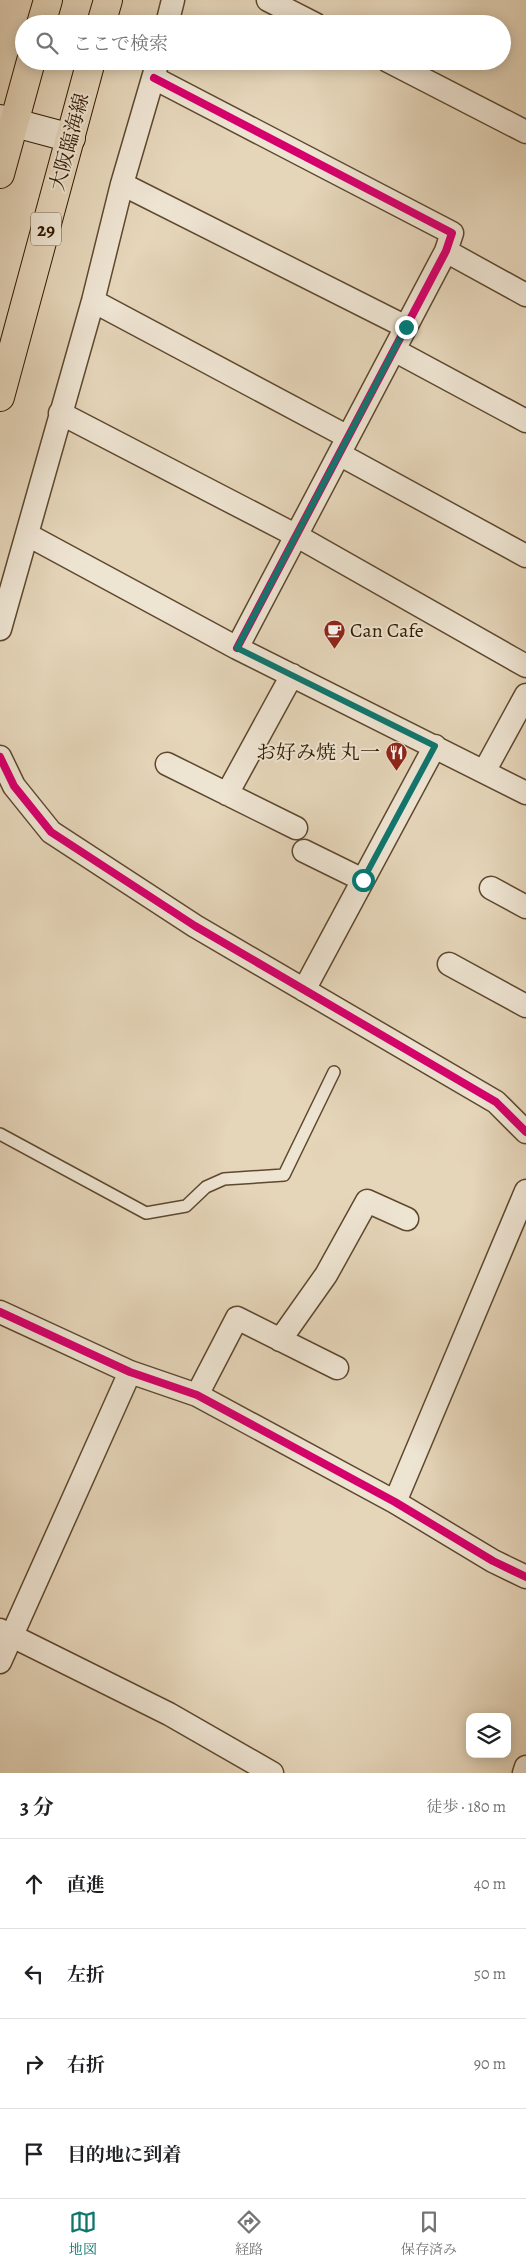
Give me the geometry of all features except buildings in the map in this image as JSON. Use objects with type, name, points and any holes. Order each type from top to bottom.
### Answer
[{"type":"main road","points":[[44,15],[48,0]]},
{"type":"main road","points":[[104,15],[108,0]]},
{"type":"main road","points":[[0,174],[7,121],[27,70]]},
{"type":"main road","name":"大阪臨海線","points":[[0,397],[89,70]]},
{"type":"street","points":[[169,15],[173,0]]},
{"type":"street","points":[[268,0],[297,15]]},
{"type":"street","points":[[0,629],[28,535],[122,184],[156,70],[452,233],[446,251],[237,648]]},
{"type":"street","points":[[405,70],[526,132]]},
{"type":"street","points":[[7,121],[71,138]]},
{"type":"street","points":[[122,184],[406,327]]},
{"type":"street","points":[[446,251],[526,295]]},
{"type":"street","points":[[92,301],[344,446],[526,556]]},
{"type":"street","points":[[394,350],[526,421]]},
{"type":"street","points":[[60,413],[296,536],[526,666]]},
{"type":"street","points":[[28,535],[237,648],[485,770],[526,793]]},
{"type":"street","points":[[227,794],[292,675]]},
{"type":"street","points":[[485,770],[526,695]]},
{"type":"street","points":[[304,990],[435,746]]},
{"type":"street","points":[[0,758],[14,786],[51,832],[194,926],[496,1102],[526,1132]]},
{"type":"street","points":[[167,764],[296,828]]},
{"type":"street","points":[[304,851],[363,880]]},
{"type":"street","points":[[491,888],[526,907]]},
{"type":"street","points":[[449,964],[526,1006]]},
{"type":"street","points":[[396,1502],[526,1191]]},
{"type":"street","points":[[280,1340],[326,1275],[366,1201],[408,1219]]},
{"type":"street","points":[[0,1312],[130,1372],[197,1395],[396,1502],[493,1561],[526,1577]]},
{"type":"street","points":[[197,1395],[237,1318],[337,1368]]},
{"type":"street","points":[[0,1662],[6,1632],[130,1372]]},
{"type":"street","points":[[6,1632],[169,1714],[272,1773]]},
{"type":"street","points":[[524,1773],[526,1767]]},
{"type":"lane","points":[[0,1134],[146,1213],[186,1206],[206,1187],[224,1179],[284,1174],[334,1072]]},
{"type":"cycle path","points":[[154,78],[452,233],[446,251],[237,648]]},
{"type":"cycle path","points":[[0,757],[14,786],[51,832],[195,926],[496,1102],[526,1132]]},
{"type":"cycle path","points":[[0,1312],[130,1372],[197,1395],[395,1502],[493,1561],[526,1577]]},
{"type":"place","name":"Can Cafe","points":[[334,649]]},
{"type":"place","name":"お好み焼 丸一","points":[[396,771]]},
{"type":"route","points":[[363,880],[435,746],[237,648],[406,327]]}]
